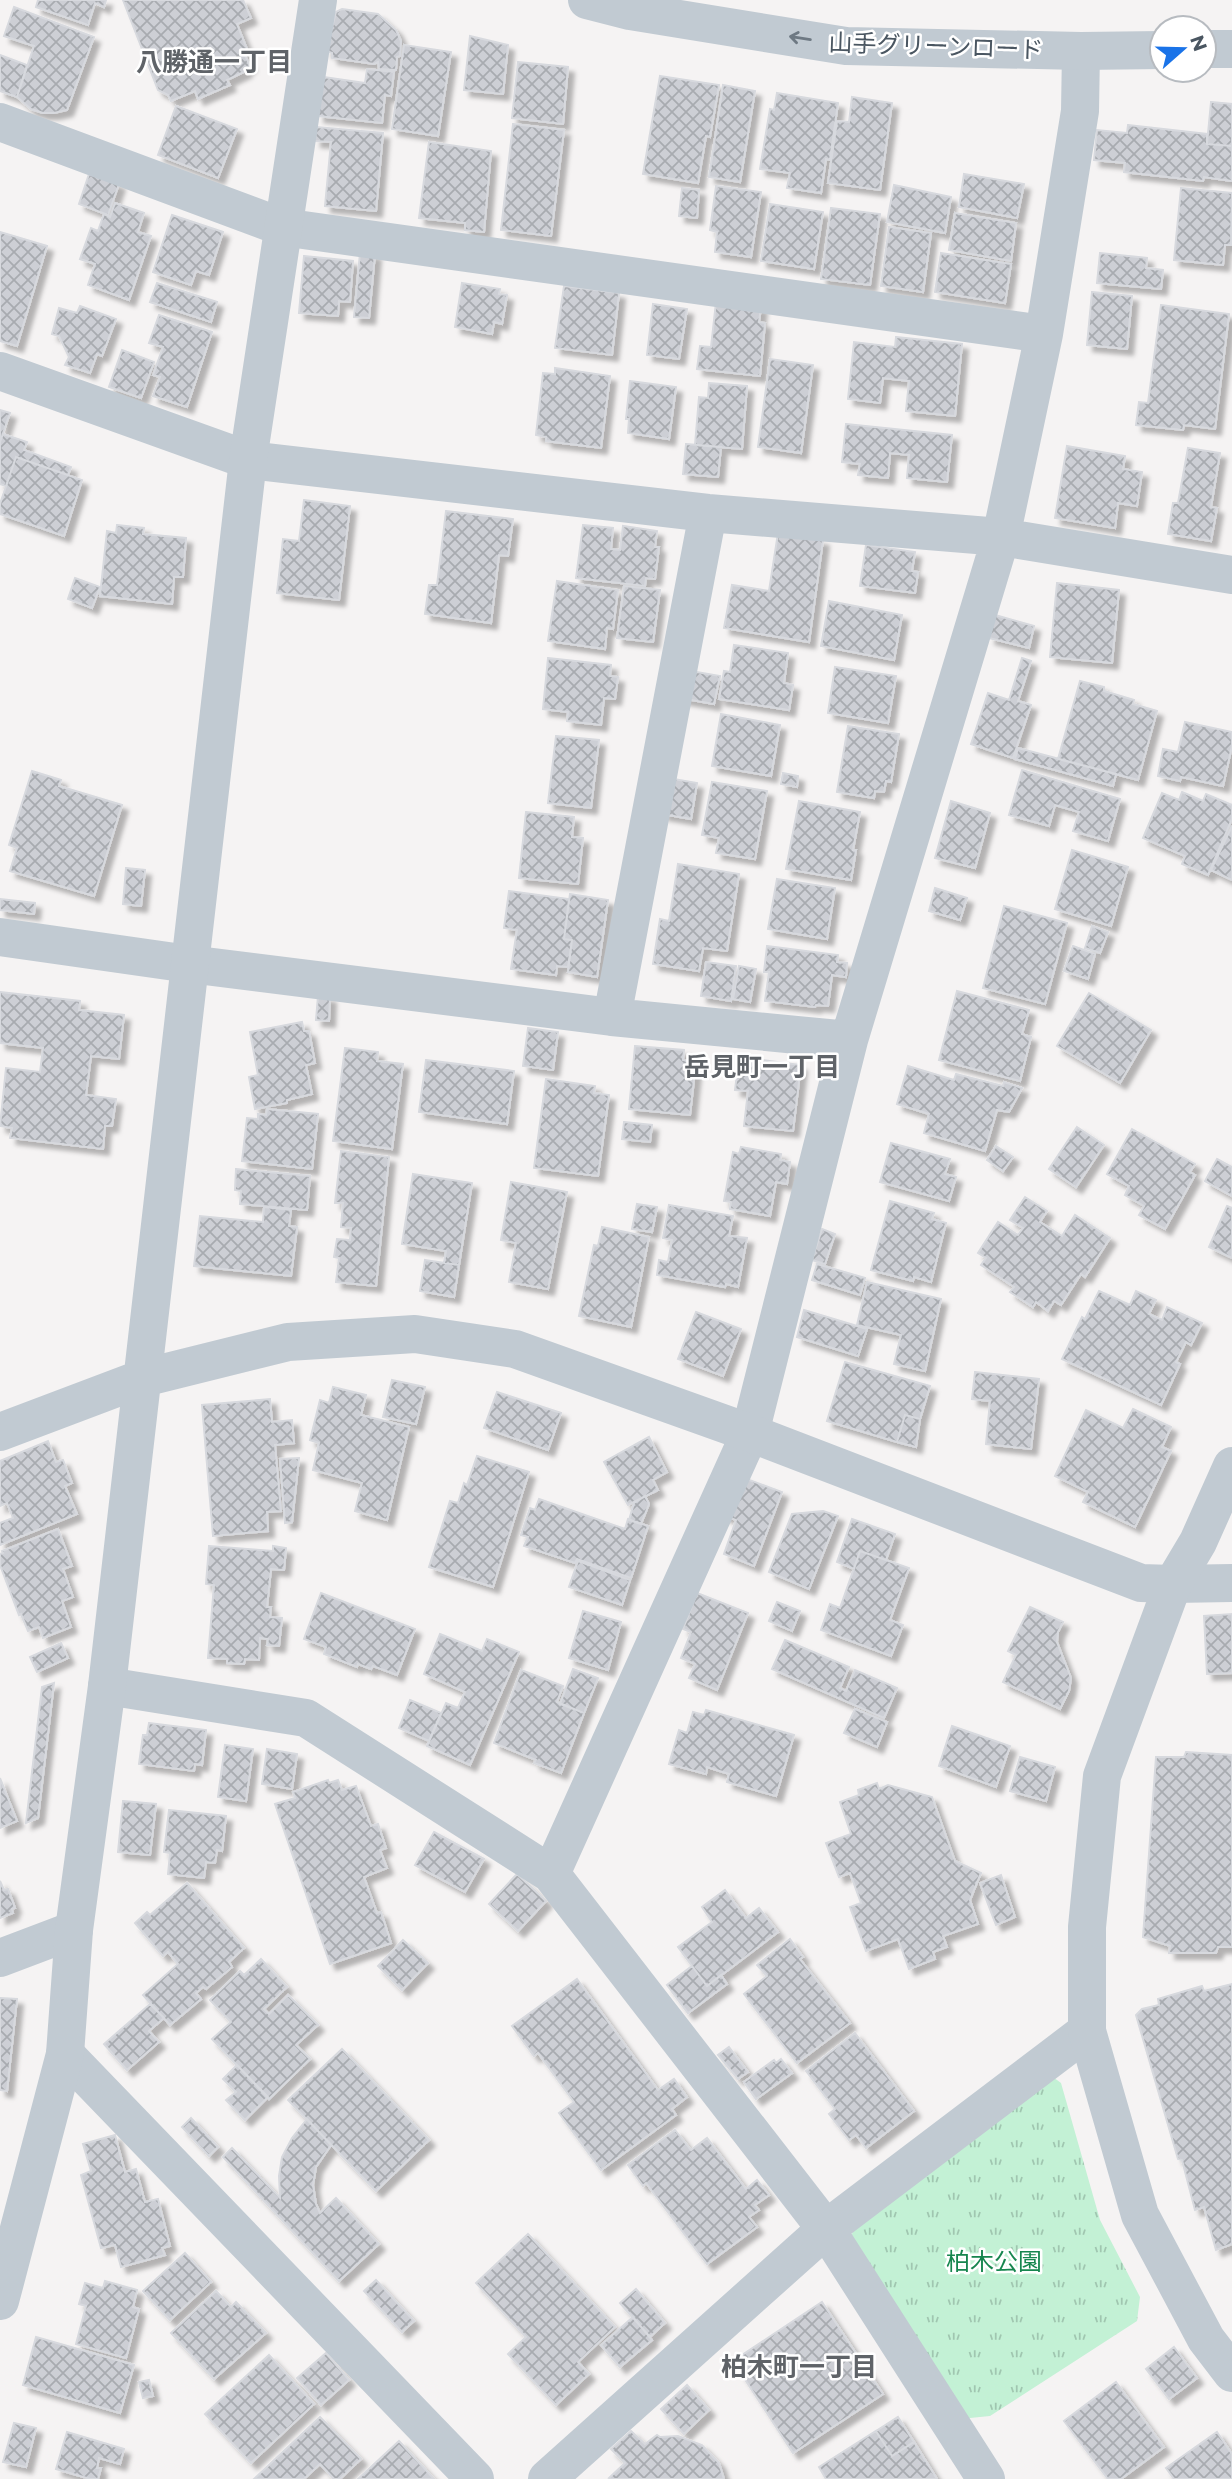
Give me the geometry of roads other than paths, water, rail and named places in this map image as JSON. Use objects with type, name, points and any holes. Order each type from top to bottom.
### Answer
[{"type":"street","points":[[0,2301],[65,2054],[74,1930],[107,1686],[248,460],[318,0]]},
{"type":"street","name":"山手グリーンロード","points":[[587,0],[630,11],[846,46],[1148,50]]},
{"type":"street","points":[[551,1874],[750,1433],[849,1040],[1001,537],[1044,334],[1080,111],[1081,51]]},
{"type":"street","points":[[0,122],[282,228],[1044,334]]},
{"type":"street","points":[[0,371],[248,460],[708,513],[1001,537],[1232,575]]},
{"type":"street","points":[[611,1017],[708,513]]},
{"type":"street","points":[[0,937],[189,964],[611,1017],[849,1040]]},
{"type":"street","points":[[0,1432],[143,1378],[288,1342],[415,1334],[515,1349],[750,1433],[1141,1583],[1232,1583]]},
{"type":"street","points":[[1232,1466],[1198,1542],[1173,1584],[1102,1776],[1087,1927],[1087,2031],[1140,2214],[1206,2339],[1232,2373]]},
{"type":"street","points":[[107,1686],[306,1718],[551,1874],[826,2229],[986,2479]]},
{"type":"street","points":[[0,1958],[74,1930]]},
{"type":"street","points":[[547,2479],[826,2229],[1087,2031]]},
{"type":"street","points":[[65,2054],[475,2479]]},
{"type":"district","name":"八勝通一丁目","points":[[214,62]]},
{"type":"district","name":"岳見町一丁目","points":[[762,1067]]},
{"type":"district","name":"柏木町一丁目","points":[[799,2367]]},
{"type":"park label","name":"柏木公園","points":[[994,2261]]}]
